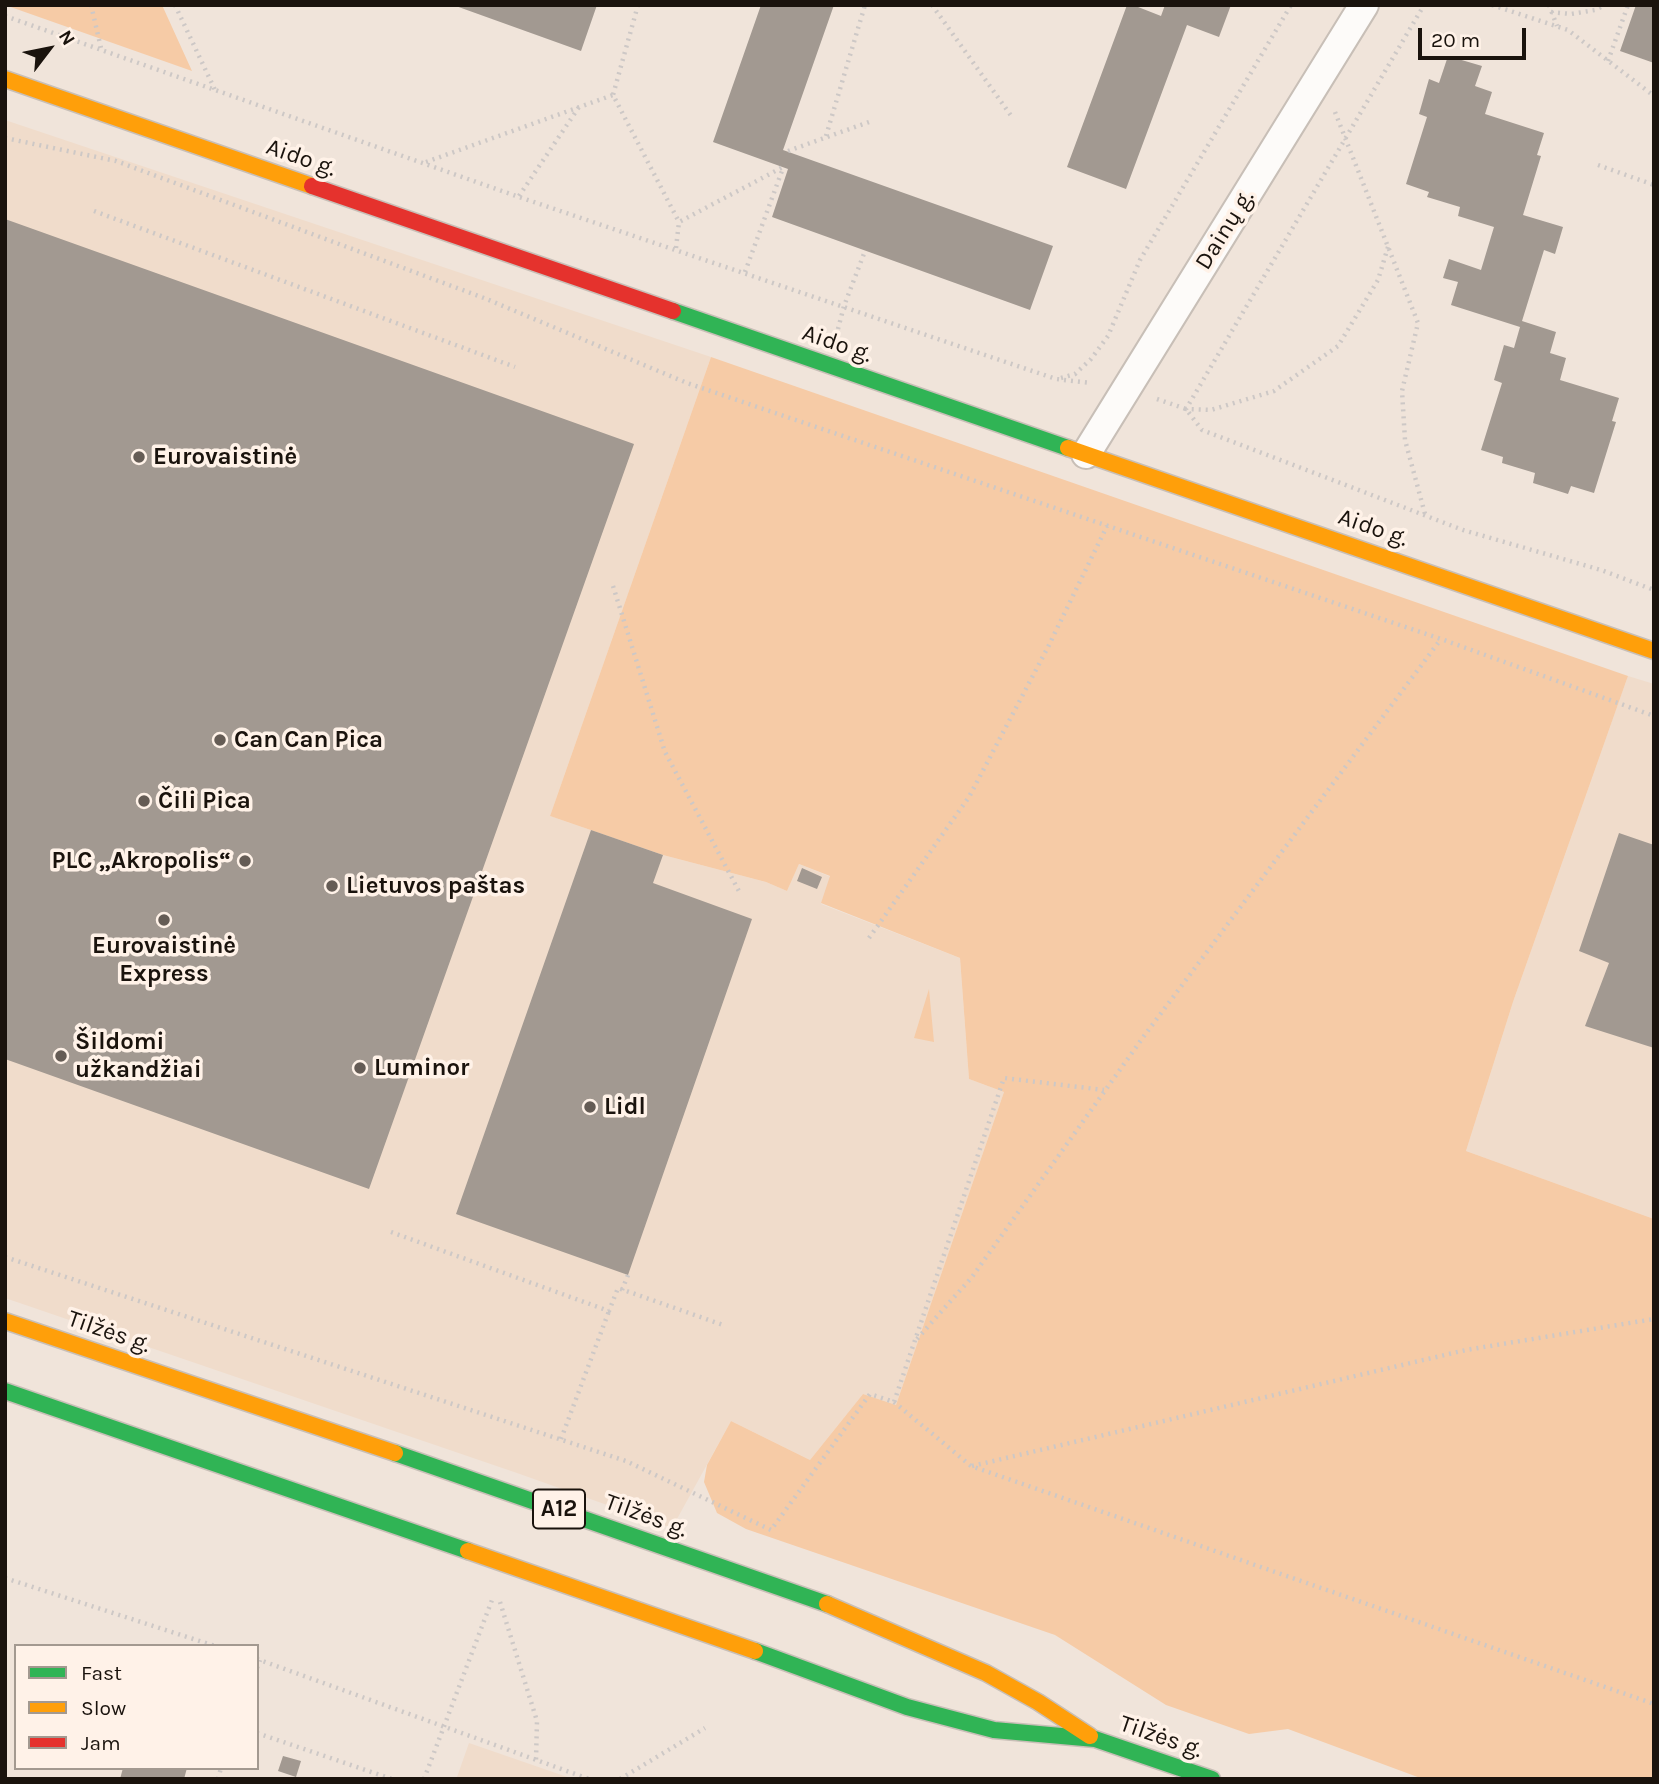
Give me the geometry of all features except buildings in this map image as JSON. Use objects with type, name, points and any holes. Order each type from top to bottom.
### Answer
[{"type":"main road","name":"Aido g.","points":[[5,79],[1654,651]]},
{"type":"main road","name":"Tilžės g.","points":[[5,1321],[517,1494],[826,1604],[986,1673],[1038,1702],[1095,1739]]},
{"type":"main road","name":"Tilžės g.","points":[[5,1391],[733,1643],[907,1707],[994,1730],[1095,1739],[1212,1779]]},
{"type":"street","name":"Dainų g.","points":[[1086,454],[1364,5]]},
{"type":"path","points":[[91,5],[101,48]]},
{"type":"path","points":[[175,5],[215,91]]},
{"type":"path","points":[[638,5],[613,95],[679,222],[676,248]]},
{"type":"path","points":[[826,136],[866,5]]},
{"type":"path","points":[[932,5],[1012,117]]},
{"type":"path","points":[[1056,379],[1075,374],[1091,359],[1108,336],[1140,260],[1291,5]]},
{"type":"path","points":[[1186,409],[1424,5]]},
{"type":"path","points":[[1492,5],[1568,30],[1654,96]]},
{"type":"path","points":[[1549,5],[1557,27]]},
{"type":"path","points":[[1552,12],[1571,14],[1595,10],[1605,5]]},
{"type":"path","points":[[1608,61],[1628,5]]},
{"type":"path","points":[[5,16],[426,162],[519,197],[1056,379],[1126,388],[1186,409],[1211,410],[1274,391],[1338,345],[1378,280],[1388,247]]},
{"type":"path","points":[[1320,76],[1418,323],[1402,391],[1405,440],[1425,515]]},
{"type":"path","points":[[426,162],[613,95]]},
{"type":"path","points":[[519,197],[579,107]]},
{"type":"path","points":[[788,151],[869,122]]},
{"type":"path","points":[[5,138],[116,161],[484,298],[687,383],[1441,639],[1654,716]]},
{"type":"path","points":[[1598,165],[1654,185]]},
{"type":"path","points":[[679,222],[783,167],[744,272]]},
{"type":"path","points":[[94,211],[515,367]]},
{"type":"path","points":[[828,365],[844,306],[865,251]]},
{"type":"path","points":[[1186,409],[1202,430],[1463,530],[1601,570],[1654,590]]},
{"type":"path","points":[[869,938],[969,797],[1048,647],[1107,526]]},
{"type":"path","points":[[613,586],[665,751],[741,895]]},
{"type":"path","points":[[915,1341],[972,1277],[1104,1090],[1441,639]]},
{"type":"path","points":[[894,1402],[1004,1078],[1104,1090]]},
{"type":"path","points":[[391,1232],[610,1311]]},
{"type":"path","points":[[5,1257],[626,1461],[771,1530],[870,1394],[894,1402],[971,1466],[1654,1704]]},
{"type":"path","points":[[622,1290],[628,1275]]},
{"type":"path","points":[[561,1439],[618,1288],[723,1325]]},
{"type":"path","points":[[971,1466],[1466,1350],[1654,1319]]},
{"type":"path","points":[[424,1779],[505,1564]]},
{"type":"path","points":[[5,1578],[209,1644]]},
{"type":"path","points":[[496,1588],[537,1721],[536,1760]]},
{"type":"path","points":[[259,1660],[589,1779]]},
{"type":"path","points":[[620,1779],[705,1728]]},
{"type":"path","points":[[259,1734],[391,1779]]},
{"type":"shaded area","points":[[5,5],[162,5],[192,71]]},
{"type":"shaded area","points":[[5,120],[711,357],[550,816],[663,855],[766,882],[787,891],[799,864],[831,877],[821,904],[960,958],[969,1079],[1004,1092],[896,1405],[863,1394],[810,1460],[731,1421],[672,1528],[5,1298]]},
{"type":"shaded area","points":[[711,357],[1628,676],[1513,1002],[1466,1151],[1654,1219],[1654,1779],[1423,1779],[1288,1729],[1249,1734],[1166,1705],[1055,1635],[746,1529],[717,1513],[704,1482],[707,1465],[731,1421],[810,1460],[863,1394],[896,1405],[1004,1092],[969,1079],[960,958],[821,903],[830,876],[799,864],[787,891],[766,882],[663,855],[550,816]]},
{"type":"shaded area","points":[[1628,676],[1654,684],[1654,1219],[1466,1151],[1513,1002]]},
{"type":"shaded area","points":[[929,989],[934,1042],[914,1038]]},
{"type":"shaded area","points":[[469,1743],[573,1779],[462,1779],[457,1777]]},
{"type":"traffic: fast","points":[[673,311],[1068,448]]},
{"type":"traffic: fast","points":[[5,1391],[468,1551]]},
{"type":"traffic: fast","points":[[395,1453],[827,1604]]},
{"type":"traffic: fast","points":[[755,1651],[907,1707],[994,1730],[1095,1739],[1212,1779]]},
{"type":"traffic: slow","points":[[5,79],[312,186]]},
{"type":"traffic: slow","points":[[1068,448],[1654,651]]},
{"type":"traffic: slow","points":[[5,1321],[395,1453]]},
{"type":"traffic: slow","points":[[468,1551],[755,1651]]},
{"type":"traffic: slow","points":[[827,1604],[986,1673],[1038,1702],[1090,1736]]},
{"type":"traffic: jam","points":[[312,186],[673,311]]},
{"type":"place","name":"Eurovaistinė","points":[[139,457]]},
{"type":"place","name":"Can Can Pica","points":[[220,740]]},
{"type":"place","name":"Čili Pica","points":[[144,801]]},
{"type":"place","name":"PLC „Akropolis“","points":[[245,861]]},
{"type":"place","name":"Lietuvos paštas","points":[[332,886]]},
{"type":"place","name":"Eurovaistinė Express","points":[[164,920]]},
{"type":"place","name":"Šildomi užkandžiai","points":[[61,1056]]},
{"type":"place","name":"Luminor","points":[[360,1068]]},
{"type":"place","name":"Lidl","points":[[590,1107]]}]
